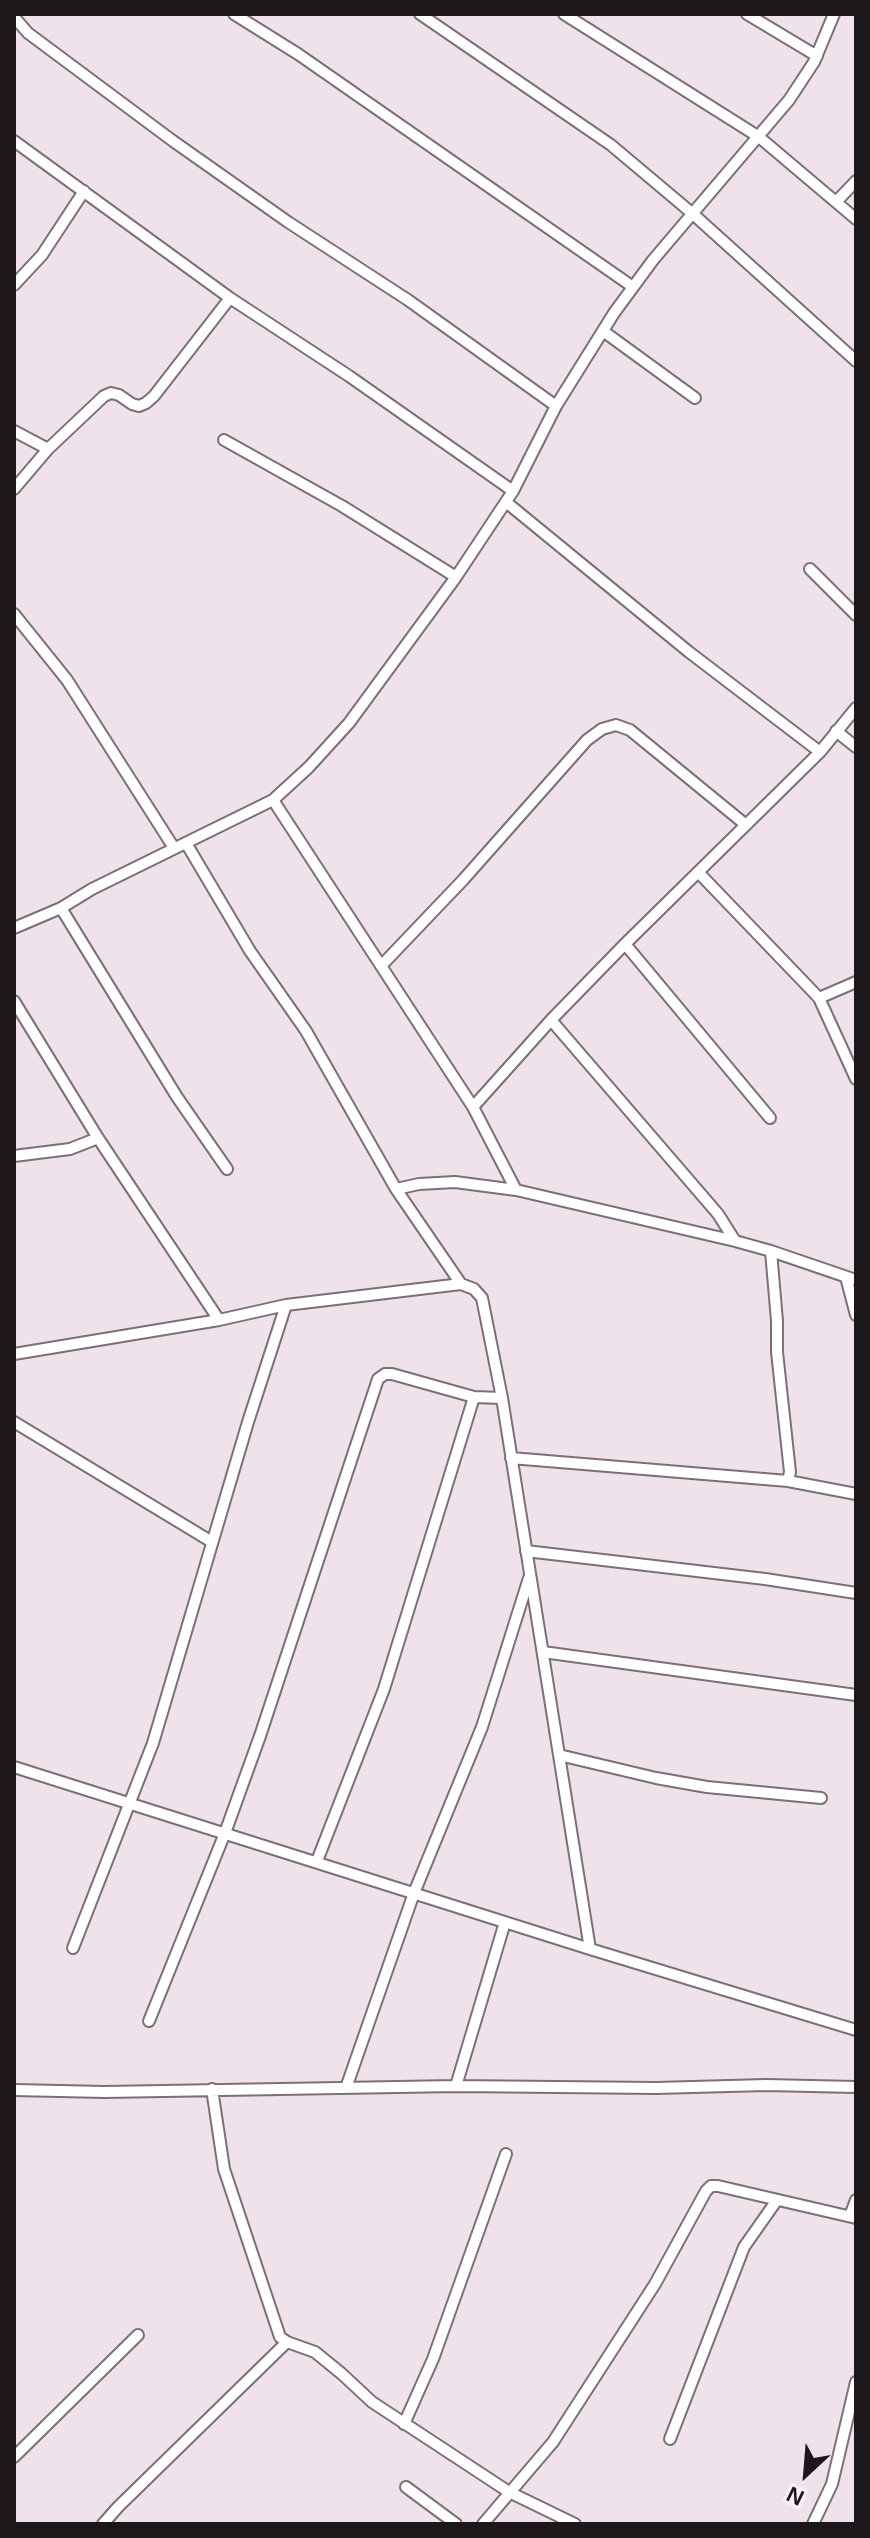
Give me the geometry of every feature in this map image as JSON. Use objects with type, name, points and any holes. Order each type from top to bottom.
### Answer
[{"type":"street","points":[[234,14],[298,54],[633,287]]},
{"type":"street","points":[[420,14],[596,133],[693,214],[856,361]]},
{"type":"street","points":[[564,14],[759,137],[856,219]]},
{"type":"street","points":[[747,14],[817,56]]},
{"type":"street","points":[[14,928],[61,908],[92,889],[273,800],[309,767],[349,723],[456,577],[506,502],[556,406],[633,287],[802,82],[817,56],[834,14]]},
{"type":"street","points":[[14,17],[35,38],[173,141],[288,222],[408,300],[556,406]]},
{"type":"street","points":[[14,141],[230,298],[349,376],[513,491]]},
{"type":"street","points":[[836,202],[856,181]]},
{"type":"street","points":[[14,285],[42,255],[84,191]]},
{"type":"street","points":[[14,489],[48,449],[104,396],[111,393],[119,395],[139,406],[146,403],[230,298]]},
{"type":"street","points":[[603,331],[695,398]]},
{"type":"street","points":[[14,431],[48,449]]},
{"type":"street","points":[[224,440],[342,506],[456,577]]},
{"type":"street","points":[[506,502],[689,652],[820,752]]},
{"type":"street","points":[[810,569],[856,615]]},
{"type":"street","points":[[14,614],[67,680],[174,848]]},
{"type":"street","points":[[473,1107],[625,944],[820,752],[856,708]]},
{"type":"street","points":[[381,966],[463,880],[587,740],[602,729],[616,725],[630,730],[746,825]]},
{"type":"street","points":[[836,731],[856,747]]},
{"type":"street","points":[[273,800],[473,1107],[516,1190]]},
{"type":"street","points":[[186,843],[250,951],[306,1031],[396,1189],[461,1284]]},
{"type":"street","points":[[699,873],[819,998],[856,1079]]},
{"type":"street","points":[[61,908],[177,1097],[227,1169]]},
{"type":"street","points":[[625,944],[770,1118]]},
{"type":"street","points":[[819,998],[856,982]]},
{"type":"street","points":[[14,1001],[98,1138],[219,1320]]},
{"type":"street","points":[[551,1020],[718,1214],[735,1241]]},
{"type":"street","points":[[14,1156],[70,1149],[98,1138]]},
{"type":"street","points":[[396,1189],[455,1182],[516,1190],[735,1241],[851,1279],[856,1315]]},
{"type":"street","points":[[771,1251],[777,1352],[790,1472],[788,1481]]},
{"type":"street","points":[[14,1354],[219,1320],[286,1305],[461,1284],[474,1289],[482,1298],[502,1398],[590,1949]]},
{"type":"street","points":[[73,1948],[153,1743],[286,1305]]},
{"type":"street","points":[[149,2021],[225,1833],[314,1577],[378,1379],[392,1374],[474,1397],[502,1398]]},
{"type":"street","points":[[317,1861],[384,1689],[474,1397]]},
{"type":"street","points":[[14,1422],[212,1542]]},
{"type":"street","points":[[511,1458],[788,1481],[856,1494]]},
{"type":"street","points":[[526,1551],[856,1593]]},
{"type":"street","points":[[346,2088],[414,1893],[482,1727],[530,1574]]},
{"type":"street","points":[[543,1652],[856,1695]]},
{"type":"street","points":[[559,1755],[707,1787],[821,1798]]},
{"type":"street","points":[[14,1767],[856,2030]]},
{"type":"street","points":[[456,2086],[505,1922]]},
{"type":"street","points":[[14,2090],[105,2092],[456,2086],[856,2087]]},
{"type":"street","points":[[212,2089],[224,2169],[280,2337],[315,2352],[372,2402],[509,2492],[575,2524]]},
{"type":"street","points":[[404,2424],[433,2359],[506,2154]]},
{"type":"street","points":[[483,2524],[553,2442],[655,2284],[711,2186],[853,2217],[856,2200]]},
{"type":"street","points":[[670,2439],[744,2247],[777,2200]]},
{"type":"street","points":[[14,2457],[138,2335]]},
{"type":"street","points":[[103,2524],[287,2342]]},
{"type":"street","points":[[813,2524],[832,2484],[856,2382]]},
{"type":"street","points":[[406,2487],[456,2524]]}]
